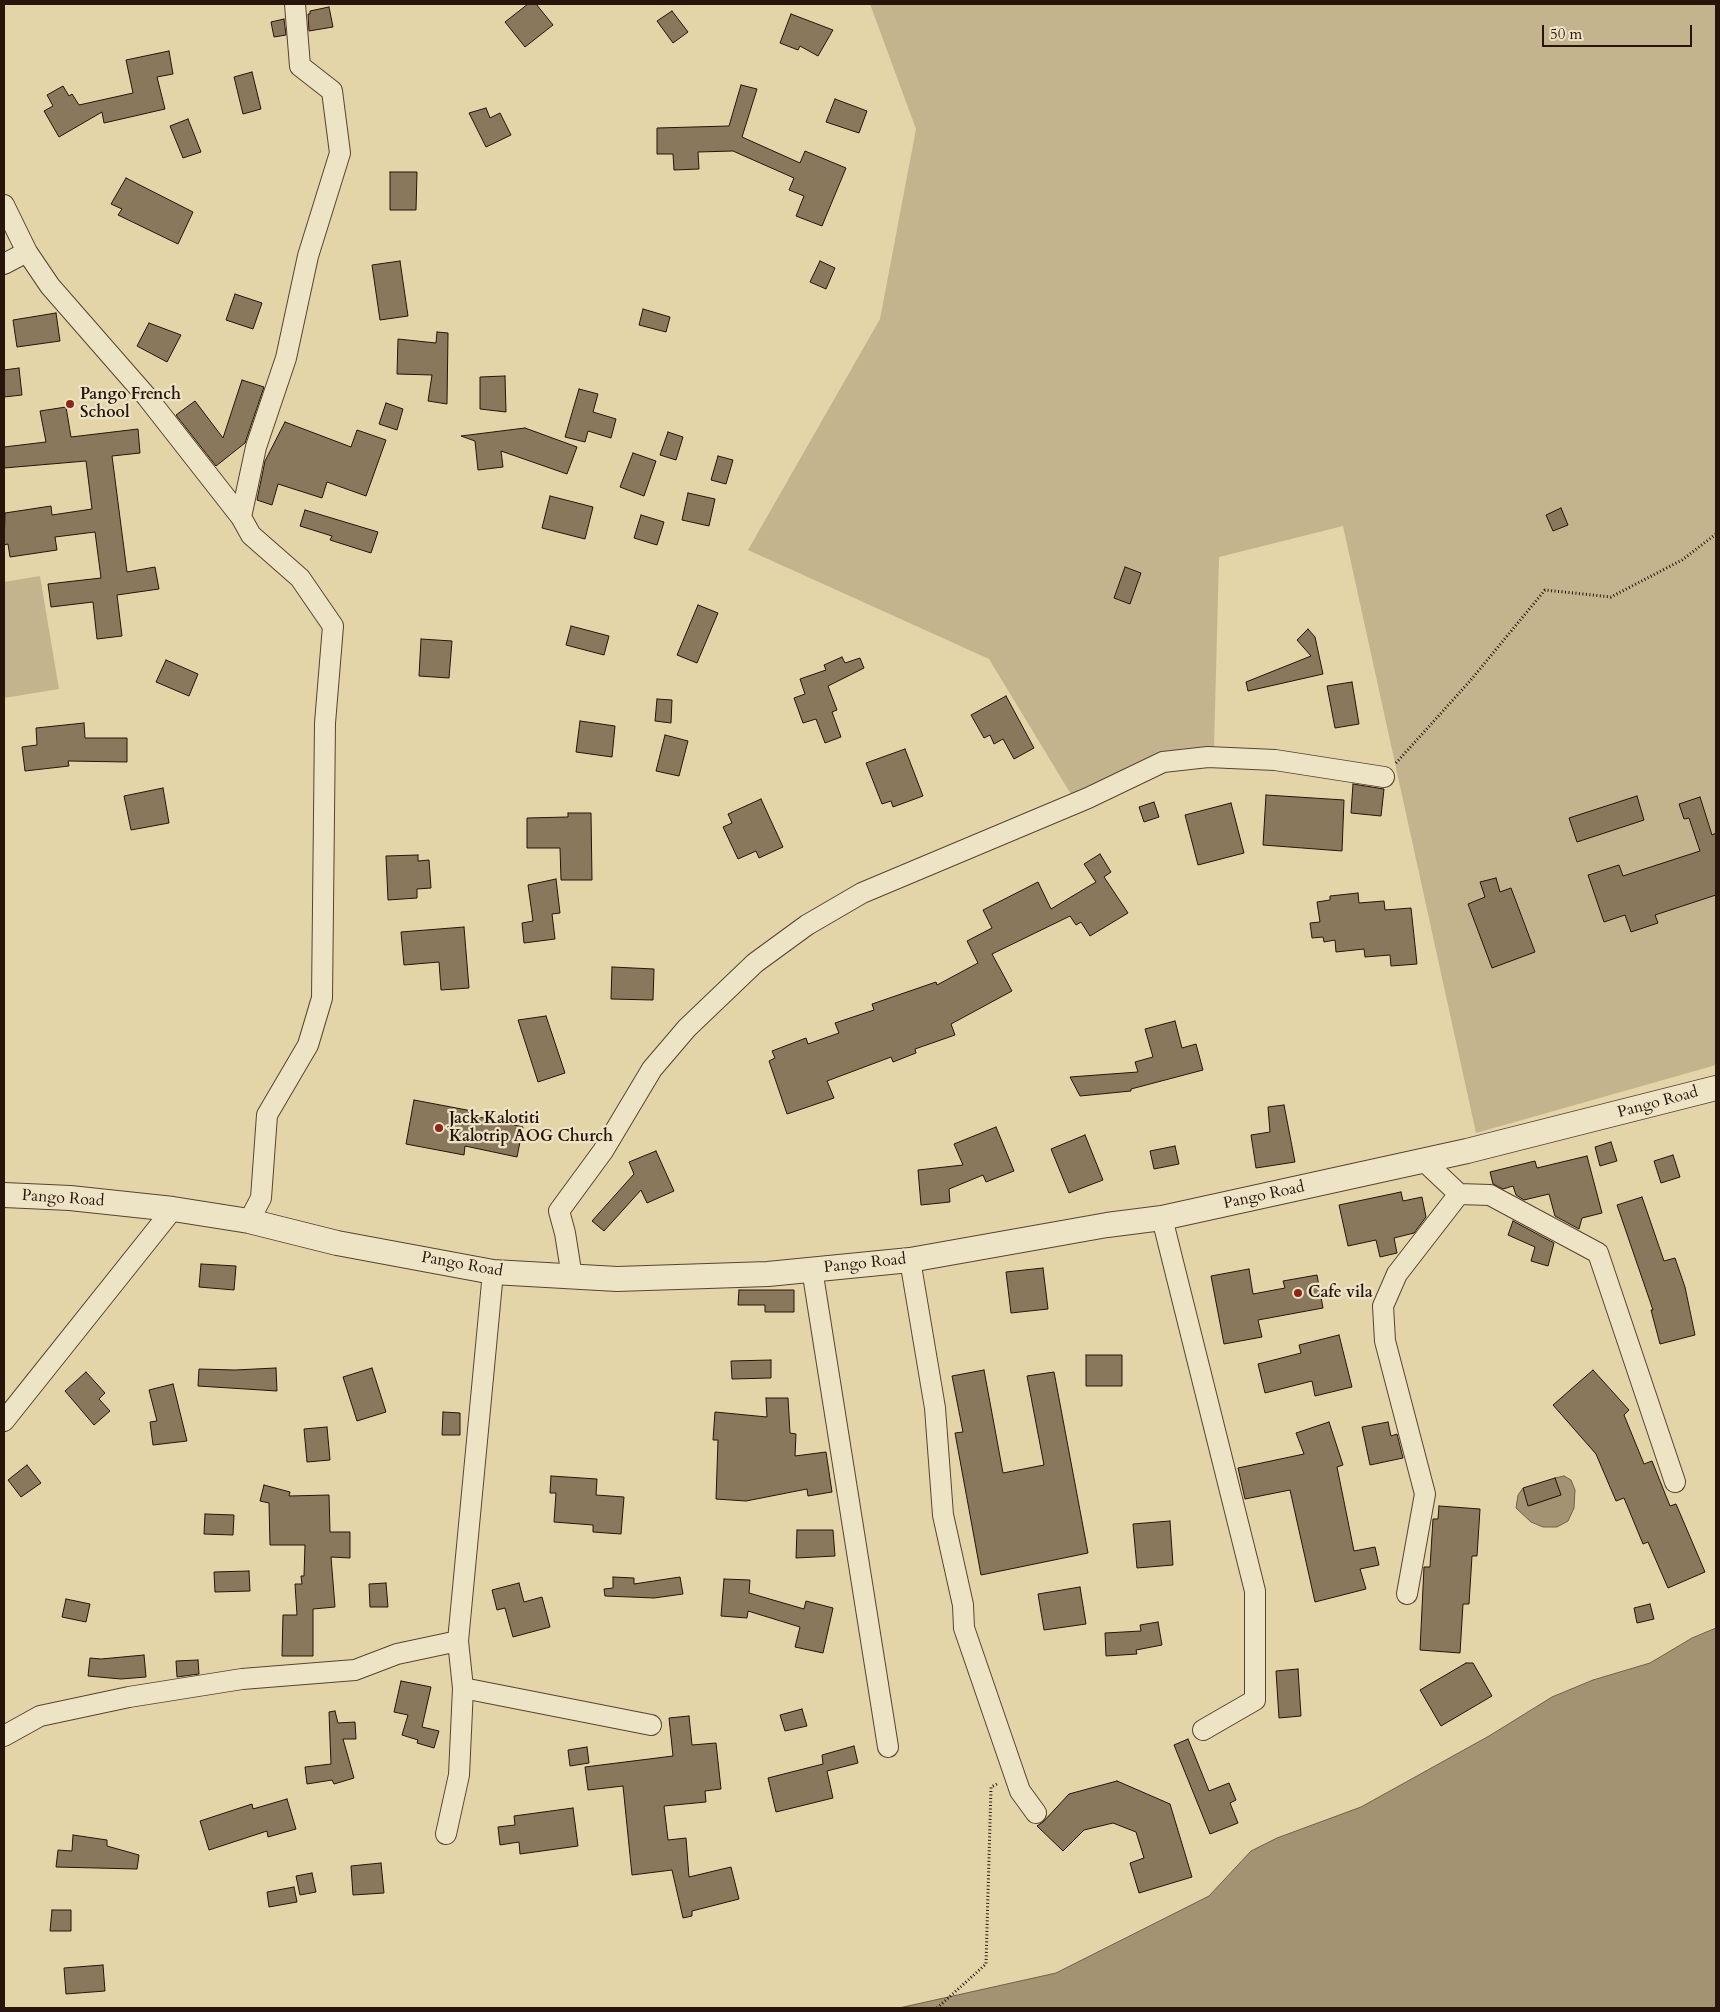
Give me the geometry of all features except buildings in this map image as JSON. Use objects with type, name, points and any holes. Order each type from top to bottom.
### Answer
[{"type":"street","points":[[241,517],[256,447],[286,358],[308,256],[340,153],[332,91],[300,66],[295,4]]},
{"type":"street","points":[[4,205],[27,252],[50,286],[147,397],[241,517],[251,535],[300,578],[332,626],[324,722],[322,998],[308,1045],[267,1115],[261,1198],[249,1221]]},
{"type":"street","points":[[4,264],[27,252]]},
{"type":"street","points":[[572,1276],[565,1233],[559,1212],[603,1151],[652,1069],[687,1028],[755,963],[807,925],[862,893],[1088,798],[1163,762],[1208,757],[1275,760],[1384,777]]},
{"type":"street","name":"Pango Road","points":[[4,1195],[70,1198],[173,1209],[249,1221],[337,1243],[493,1272],[617,1279],[734,1276],[910,1260],[1107,1225],[1162,1218],[1424,1161],[1716,1088]]},
{"type":"street","points":[[1424,1161],[1459,1194],[1490,1196],[1598,1253],[1675,1482]]},
{"type":"street","points":[[1408,1594],[1425,1494],[1385,1341],[1383,1306],[1396,1274],[1459,1194]]},
{"type":"street","points":[[4,1421],[173,1209]]},
{"type":"street","points":[[1162,1218],[1255,1591],[1255,1700],[1203,1730]]},
{"type":"street","points":[[910,1260],[935,1408],[943,1515],[963,1605],[964,1628],[1020,1791],[1036,1813]]},
{"type":"street","points":[[812,1269],[888,1748]]},
{"type":"street","points":[[446,1834],[459,1775],[463,1688],[458,1641],[493,1272]]},
{"type":"street","points":[[4,1736],[40,1716],[129,1697],[242,1679],[355,1670],[397,1654],[458,1641]]},
{"type":"street","points":[[463,1688],[651,1725]]},
{"type":"path","points":[[1384,777],[1470,681],[1544,590],[1611,597],[1682,560],[1716,534]]},
{"type":"path","points":[[936,2008],[986,1964],[991,1787],[1015,1775]]},
{"type":"shaded area","points":[[870,4],[1716,4],[1716,1065],[1476,1133],[1343,526],[1219,557],[1214,748],[1072,796],[989,659],[748,550],[880,319],[916,129]]},
{"type":"shaded area","points":[[40,576],[59,689],[4,698],[4,582]]},
{"type":"shaded area","points":[[1564,1476],[1571,1480],[1575,1490],[1574,1508],[1568,1521],[1557,1527],[1543,1527],[1531,1522],[1516,1508],[1518,1495],[1523,1488],[1529,1506],[1561,1495],[1555,1478]]},
{"type":"shaded area","points":[[1716,1628],[1716,2008],[899,2008],[1056,1973],[1209,1896],[1251,1851],[1277,1838],[1361,1807],[1489,1736],[1552,1697],[1593,1680],[1650,1663],[1692,1638]]},
{"type":"place","name":"Pango French School","points":[[70,404]]},
{"type":"place","name":"Jack Kalotiti Kalotrip AOG Church","points":[[439,1128]]},
{"type":"place","name":"Cafe vila","points":[[1298,1293]]}]
